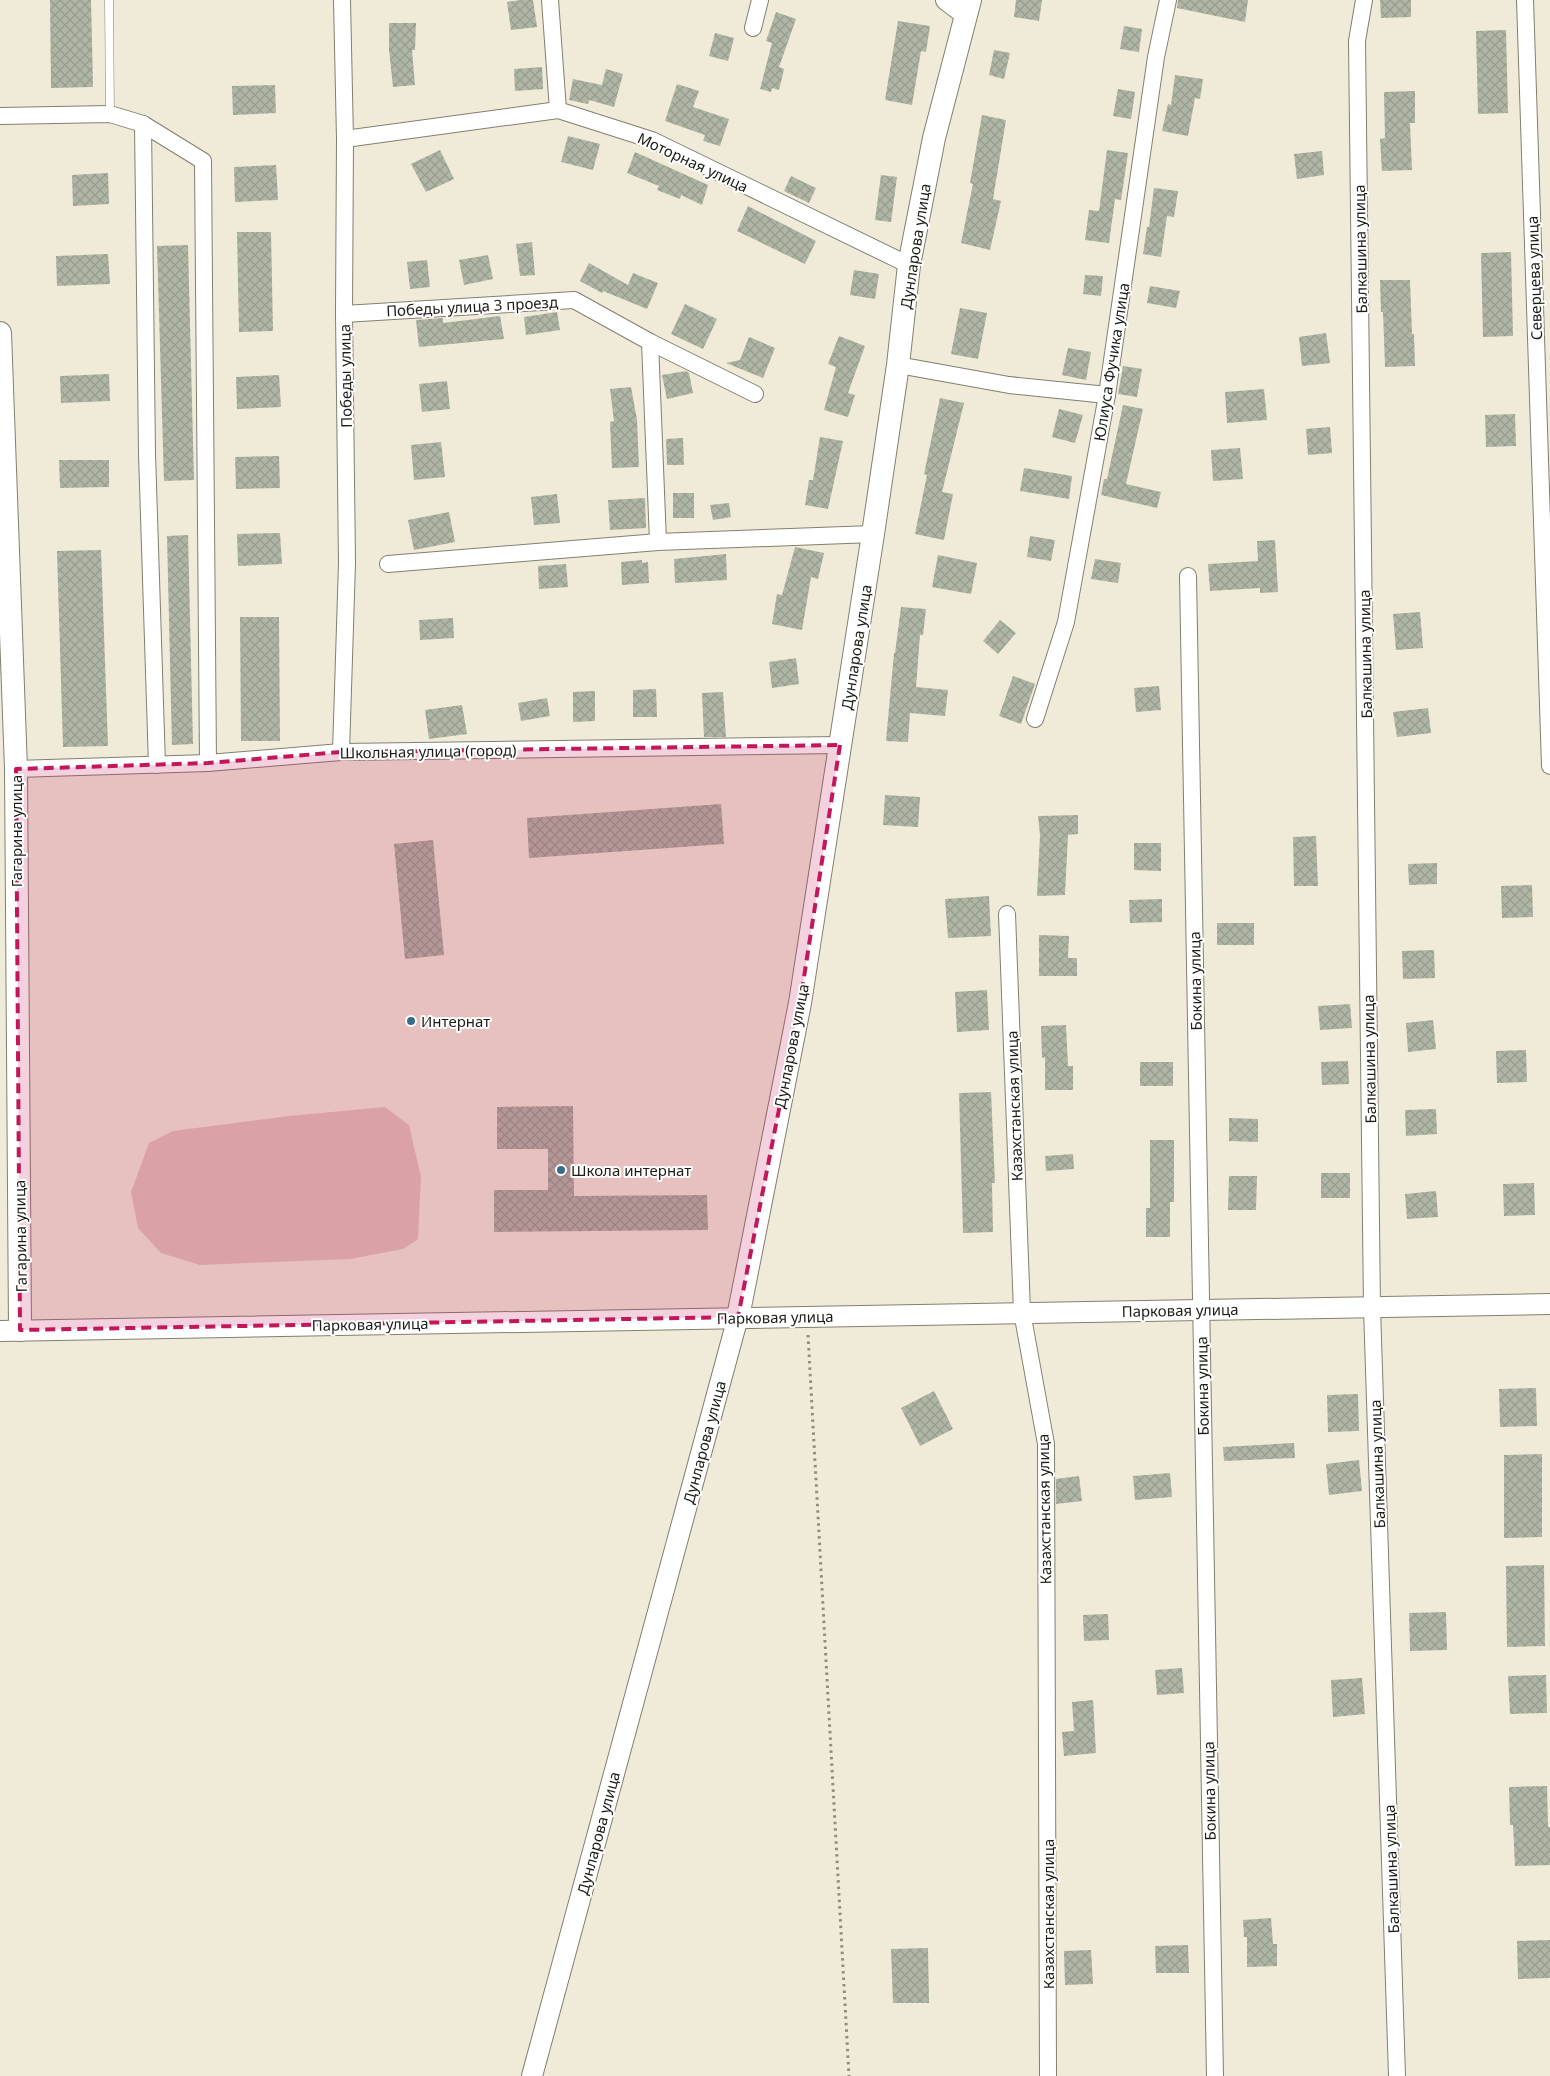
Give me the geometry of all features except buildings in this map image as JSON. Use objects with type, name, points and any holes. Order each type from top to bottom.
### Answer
[{"type":"main road","name":"Дунларова улица","points":[[738,1318],[800,1003],[873,534],[898,364],[909,265],[934,138],[968,8]]},
{"type":"main road","name":"Гагарина улица","points":[[0,333],[16,769],[10,1331]]},
{"type":"street","name":"Победы улица","points":[[341,752],[347,563],[344,314],[345,139],[342,0]]},
{"type":"street","points":[[550,0],[558,110]]},
{"type":"street","points":[[753,28],[760,0]]},
{"type":"street","points":[[946,0],[968,8]]},
{"type":"street","name":"Юлиуса Фучика улица","points":[[1035,719],[1066,622],[1107,395],[1156,57],[1168,0]]},
{"type":"street","name":"Балкашина улица","points":[[1364,0],[1358,42],[1372,1308],[1398,2076]]},
{"type":"street","name":"Северцева улица","points":[[1525,0],[1550,766]]},
{"type":"street","name":"Моторная улица","points":[[345,139],[558,110],[652,140],[909,265]]},
{"type":"street","points":[[0,116],[110,114],[143,124],[203,161],[208,763]]},
{"type":"street","points":[[143,124],[147,454],[157,764]]},
{"type":"street","name":"Победы улица 3 проезд","points":[[344,314],[574,300],[650,342],[755,394]]},
{"type":"street","points":[[650,342],[658,542]]},
{"type":"street","points":[[898,364],[1009,385],[1107,395]]},
{"type":"street","points":[[388,564],[658,542],[873,534]]},
{"type":"street","name":"Бокина улица","points":[[1188,576],[1215,2076]]},
{"type":"street","name":"Школьная улица (город)","points":[[16,769],[208,763],[341,752],[840,745]]},
{"type":"street","name":"Казахстанская улица","points":[[1007,914],[1022,1312],[1046,1444],[1048,2076]]},
{"type":"street","name":"Парковая улица","points":[[10,1331],[1550,1304]]},
{"type":"street","name":"Дунларова улица","points":[[532,2076],[738,1318]]},
{"type":"lane","points":[[109,0],[110,114]]},
{"type":"path","points":[[807,1317],[849,2076]]},
{"type":"highlighted area","points":[[840,745],[800,1003],[738,1317],[20,1330],[16,769],[208,763],[341,752]]},
{"type":"shaded area","points":[[385,1107],[409,1125],[421,1177],[418,1239],[403,1249],[350,1259],[200,1265],[161,1253],[138,1228],[131,1192],[149,1143],[173,1131],[289,1116]]},
{"type":"place","name":"Интернат","points":[[411,1021]]},
{"type":"place","name":"Школа интернат","points":[[561,1170]]}]
